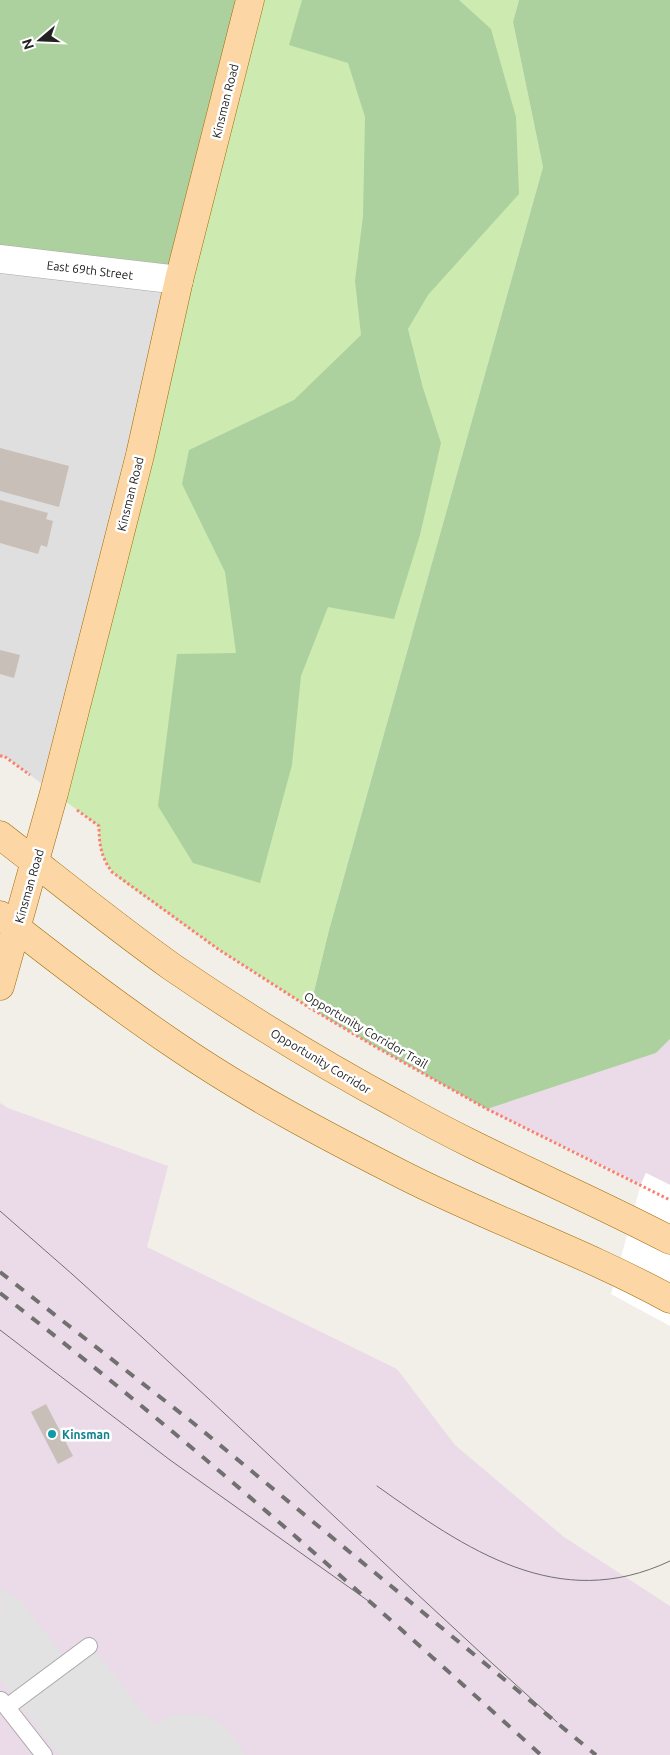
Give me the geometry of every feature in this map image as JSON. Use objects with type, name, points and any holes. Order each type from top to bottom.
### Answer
[{"type":"main road","name":"Kinsman Road","points":[[0,986],[8,921],[35,862],[138,465],[179,280],[250,0]]},
{"type":"main road","name":"Opportunity Corridor","points":[[0,834],[171,966],[256,1022],[440,1129],[670,1240]]},
{"type":"main road","points":[[8,921],[133,1016],[176,1046],[266,1103],[407,1177],[617,1272],[670,1299]]},
{"type":"street","name":"East 69th Street","points":[[0,259],[179,280]]},
{"type":"lane","points":[[44,1755],[3,1703],[89,1646]]},
{"type":"path","name":"Opportunity Corridor Trail","points":[[99,826],[100,850],[112,872],[218,949],[310,1008],[430,1078],[487,1109],[670,1200]]},
{"type":"shaded area","points":[[0,259],[179,280],[54,793],[5,756],[0,756]]},
{"type":"shaded area","points":[[670,1039],[670,1185],[646,1173],[641,1184],[487,1109],[656,1053]]},
{"type":"shaded area","points":[[0,1103],[8,1108],[168,1166],[147,1247],[397,1369],[455,1445],[564,1537],[670,1606],[670,1755],[0,1755]]},
{"type":"shaded area","points":[[1,1588],[21,1601],[67,1661],[89,1644],[153,1724],[173,1715],[199,1714],[216,1720],[228,1731],[246,1755],[59,1755],[0,1679]]},
{"type":"green space","points":[[0,0],[250,0],[179,280],[0,259]]},
{"type":"green space","points":[[250,0],[519,0],[513,22],[543,167],[329,930],[310,1008],[218,949],[120,879],[110,868],[103,856],[99,826],[54,793]]},
{"type":"green space","points":[[302,0],[459,0],[491,29],[516,117],[519,194],[428,295],[408,329],[423,388],[441,443],[420,535],[394,619],[328,607],[301,676],[292,765],[260,883],[193,863],[158,806],[177,654],[236,653],[225,572],[182,484],[189,450],[294,400],[361,335],[355,281],[363,216],[365,117],[348,63],[289,45]]},
{"type":"green space","points":[[519,0],[670,0],[670,1039],[656,1053],[487,1109],[310,1008],[329,930],[543,167],[513,22]]},
{"type":"pier","points":[[646,1173],[670,1185],[670,1326],[611,1294],[641,1184]]},
{"type":"building","points":[[0,448],[69,466],[59,507],[0,491]]},
{"type":"building","points":[[0,500],[48,513],[46,519],[53,521],[47,547],[41,545],[38,554],[0,543]]},
{"type":"building","points":[[0,650],[20,655],[14,678],[0,674]]},
{"type":"building","name":"Kinsman","points":[[46,1404],[73,1456],[58,1464],[31,1412]]},
{"type":"tram line","points":[[0,1211],[211,1400],[487,1659],[557,1722]]},
{"type":"tram line","points":[[0,1330],[170,1460],[374,1605]]},
{"type":"tram line","points":[[377,1486],[445,1532],[479,1551],[515,1567],[552,1577],[589,1580],[629,1576],[670,1561]]},
{"type":"railway","points":[[0,1272],[192,1422],[596,1755]]},
{"type":"railway","points":[[0,1293],[139,1404],[275,1519],[541,1755]]},
{"type":"place","name":"Kinsman","points":[[52,1434]]}]
